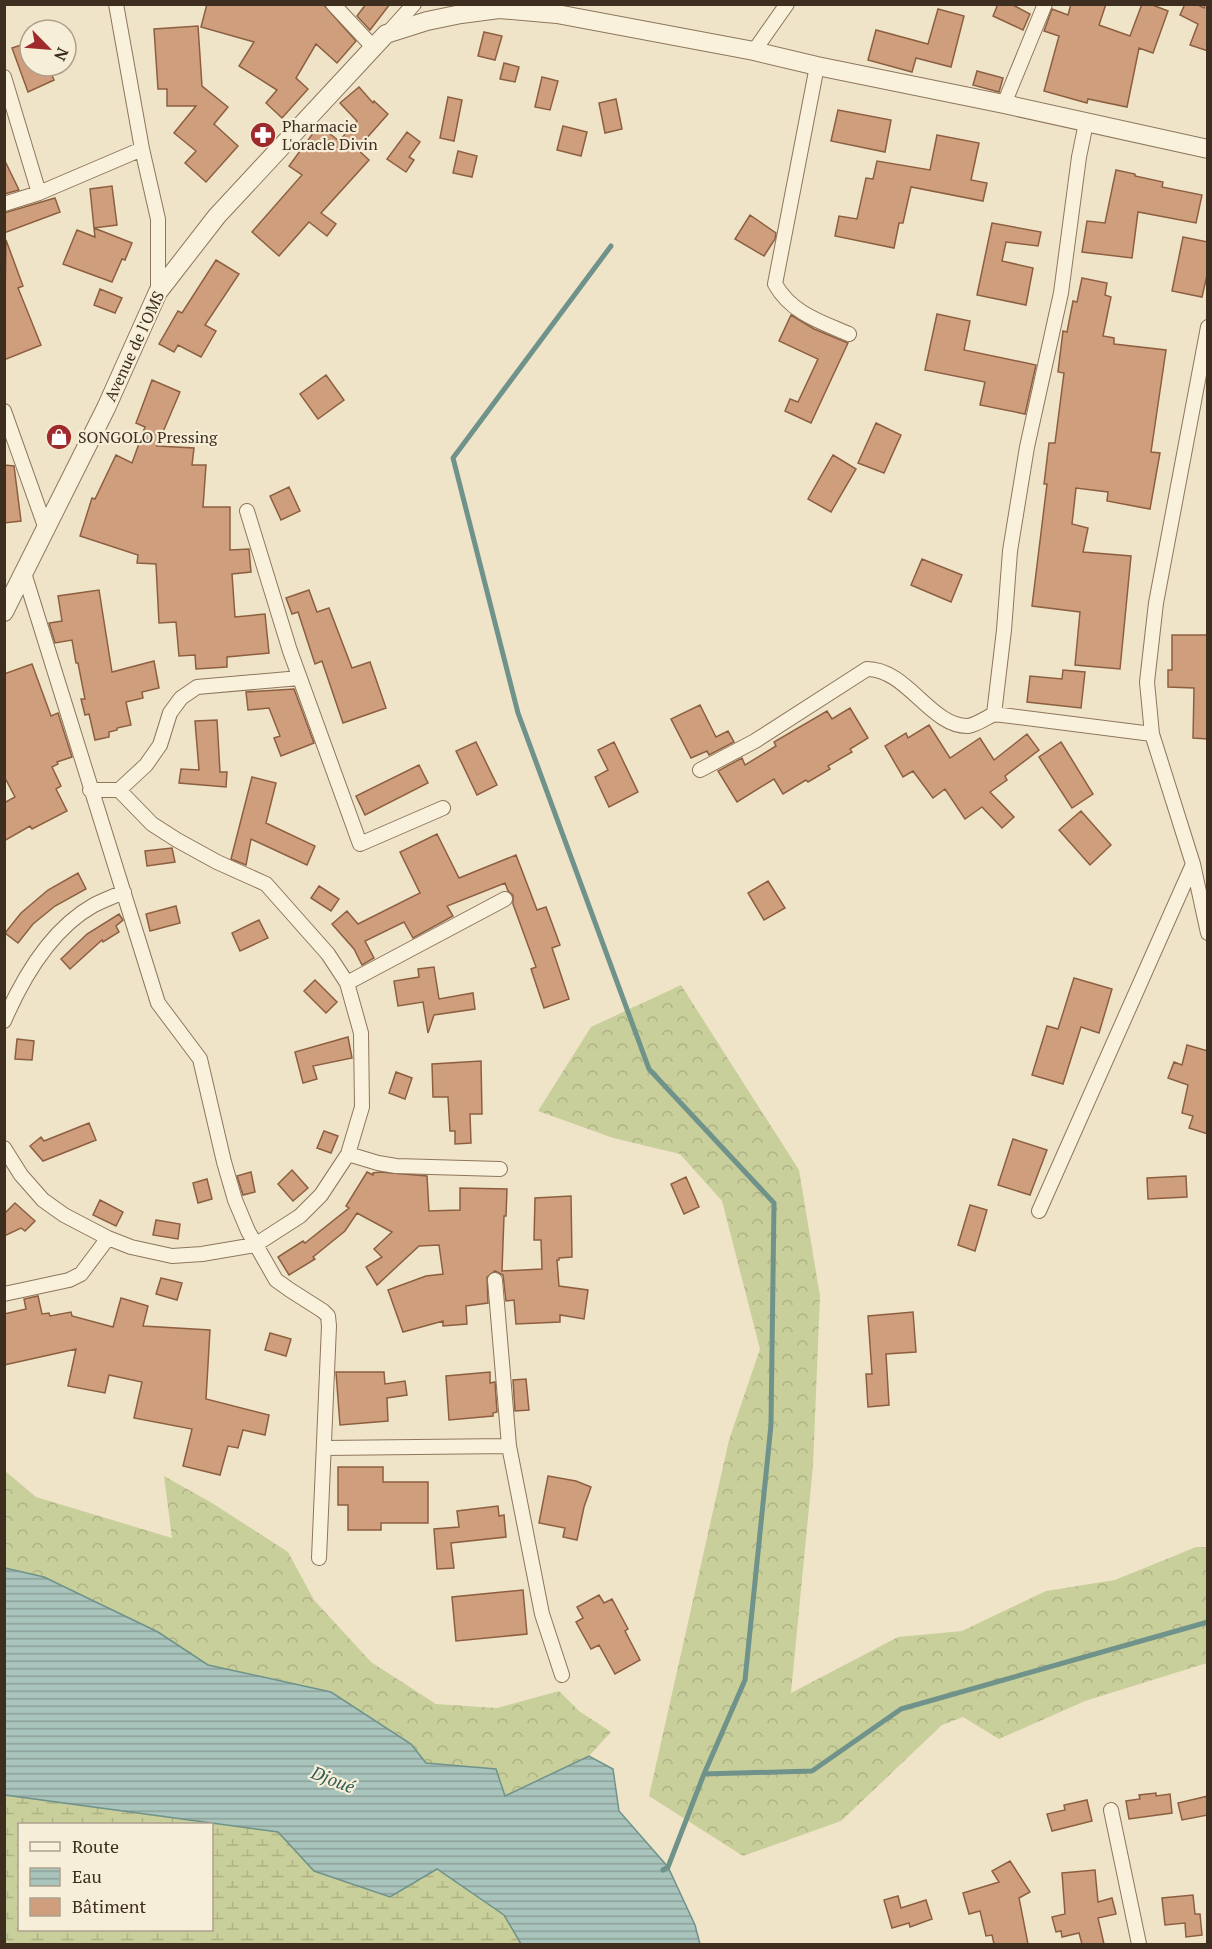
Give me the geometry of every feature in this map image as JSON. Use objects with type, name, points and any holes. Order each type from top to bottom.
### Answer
[{"type":"street","points":[[116,4],[142,149],[158,219],[158,292]]},
{"type":"street","points":[[333,4],[380,41]]},
{"type":"street","points":[[380,41],[414,4]]},
{"type":"street","points":[[754,51],[787,4]]},
{"type":"street","points":[[1004,104],[1045,4]]},
{"type":"street","points":[[380,41],[427,21],[461,14],[499,9],[557,14],[754,51],[1208,149]]},
{"type":"street","name":"Avenue de l'OMS","points":[[5,609],[106,408],[158,292],[217,216],[380,41]]},
{"type":"street","points":[[817,66],[775,284],[783,299],[811,317],[849,334]]},
{"type":"street","points":[[4,77],[39,193]]},
{"type":"street","points":[[994,714],[1010,551],[1027,447],[1060,293],[1086,123]]},
{"type":"street","points":[[4,204],[39,193],[142,149]]},
{"type":"street","points":[[1208,327],[1203,371],[1156,603],[1147,682],[1152,734],[1193,864],[1208,933]]},
{"type":"street","points":[[4,411],[46,529]]},
{"type":"street","points":[[247,511],[290,651],[360,843],[443,808]]},
{"type":"street","points":[[24,573],[158,1003],[200,1059],[235,1200],[255,1245],[276,1280],[328,1316],[319,1558]]},
{"type":"street","points":[[700,770],[754,741],[867,669],[878,669],[895,678],[956,725],[971,726],[994,714],[1152,734]]},
{"type":"street","points":[[90,790],[119,790],[146,765],[160,746],[170,713],[181,698],[197,687],[300,678]]},
{"type":"street","points":[[4,1148],[21,1175],[43,1200],[64,1215],[130,1247],[172,1256],[202,1254],[255,1245],[300,1216],[321,1195],[348,1154],[362,1107],[362,1088],[361,1033],[347,983],[328,954],[266,884],[217,862],[177,840],[152,824],[119,790]]},
{"type":"street","points":[[1039,1211],[1193,864]]},
{"type":"street","points":[[4,1021],[17,992],[44,950],[68,924],[93,906],[124,892]]},
{"type":"street","points":[[347,983],[505,899]]},
{"type":"street","points":[[348,1154],[396,1166],[500,1169]]},
{"type":"street","points":[[4,1294],[69,1280],[81,1274],[108,1238]]},
{"type":"street","points":[[495,1280],[509,1446],[542,1614],[562,1674]]},
{"type":"street","points":[[324,1448],[509,1446]]},
{"type":"street","points":[[1110,1810],[1139,1944]]},
{"type":"green space","points":[[681,985],[799,1170],[820,1296],[813,1466],[791,1693],[898,1637],[962,1631],[1046,1591],[1115,1580],[1196,1547],[1207,1547],[1207,1663],[1085,1701],[999,1739],[963,1717],[942,1725],[841,1821],[743,1856],[649,1796],[729,1440],[760,1349],[722,1201],[680,1154],[613,1138],[538,1111],[591,1027]]},
{"type":"green space","points":[[4,1470],[36,1497],[172,1538],[164,1476],[212,1503],[288,1552],[314,1600],[371,1662],[436,1704],[497,1708],[559,1691],[579,1711],[611,1732],[589,1756],[505,1796],[496,1769],[426,1763],[411,1744],[331,1692],[208,1665],[158,1632],[44,1577],[5,1568]]},
{"type":"green space","points":[[5,1795],[212,1823],[18,1823],[18,1931],[213,1931],[213,1823],[278,1832],[314,1871],[437,1869],[504,1915],[521,1944],[5,1944]]},
{"type":"water","name":"Djoué","points":[[5,1568],[44,1577],[158,1632],[208,1665],[331,1692],[411,1744],[426,1763],[496,1769],[505,1796],[589,1756],[613,1769],[619,1811],[668,1867],[695,1925],[700,1944],[521,1944],[504,1915],[437,1869],[390,1897],[314,1871],[278,1832],[5,1795]]},
{"type":"building","points":[[207,4],[323,4],[356,41],[337,63],[316,44],[296,78],[308,89],[282,118],[266,103],[277,90],[239,66],[254,42],[201,27]]},
{"type":"building","points":[[366,4],[390,4],[370,30],[357,16]]},
{"type":"building","points":[[998,4],[1011,4],[1030,14],[1023,30],[993,16]]},
{"type":"building","points":[[1071,4],[1106,4],[1099,25],[1130,36],[1142,4],[1150,4],[1168,11],[1153,53],[1139,48],[1127,107],[1088,99],[1087,103],[1044,91],[1059,36],[1044,31],[1052,9],[1068,15]]},
{"type":"building","points":[[1185,4],[1196,4],[1204,8],[1205,4],[1208,4],[1208,51],[1190,45],[1198,24],[1180,15]]},
{"type":"building","points":[[938,9],[964,16],[951,67],[916,58],[912,72],[868,60],[876,30],[928,44]]},
{"type":"building","points":[[198,26],[202,86],[228,107],[214,124],[238,146],[206,182],[185,163],[196,151],[174,133],[196,106],[167,106],[167,89],[158,89],[154,29]]},
{"type":"building","points":[[484,32],[502,36],[495,60],[478,56]]},
{"type":"building","points":[[18,46],[18,64],[12,48]]},
{"type":"building","points":[[504,63],[519,67],[515,82],[500,79]]},
{"type":"building","points":[[977,71],[1003,78],[999,92],[973,85]]},
{"type":"building","points":[[542,77],[558,81],[550,110],[535,107]]},
{"type":"building","points":[[23,78],[53,78],[54,80],[28,92]]},
{"type":"building","points":[[359,87],[373,103],[374,101],[388,114],[357,149],[369,160],[321,213],[336,224],[327,236],[309,222],[279,256],[252,232],[302,175],[289,166],[319,125],[339,141],[357,121],[340,103]]},
{"type":"building","points":[[448,97],[462,100],[454,141],[440,138]]},
{"type":"building","points":[[616,99],[622,129],[605,133],[599,103]]},
{"type":"building","points":[[838,110],[891,120],[885,152],[831,141]]},
{"type":"building","points":[[563,126],[587,132],[581,156],[557,150]]},
{"type":"building","points":[[407,132],[420,142],[409,157],[414,160],[406,172],[387,159]]},
{"type":"building","points":[[937,135],[979,143],[971,180],[987,183],[983,201],[911,187],[903,223],[899,223],[894,248],[835,236],[839,216],[857,219],[866,178],[873,179],[877,161],[930,170]]},
{"type":"building","points":[[458,151],[477,156],[472,177],[453,173]]},
{"type":"building","points":[[4,159],[19,190],[4,194]]},
{"type":"building","points":[[1116,170],[1163,182],[1162,187],[1202,195],[1196,223],[1138,212],[1132,258],[1082,252],[1087,221],[1105,223]]},
{"type":"building","points":[[112,186],[117,225],[94,228],[90,189]]},
{"type":"building","points":[[55,198],[60,212],[4,233],[4,213]]},
{"type":"building","points":[[750,215],[776,233],[775,239],[764,256],[735,239]]},
{"type":"building","points":[[992,223],[1041,232],[1038,246],[1006,242],[1002,261],[1033,268],[1026,305],[977,295]]},
{"type":"building","points":[[94,228],[132,243],[112,282],[63,264],[77,230],[95,237]]},
{"type":"building","points":[[1183,237],[1208,242],[1208,271],[1202,297],[1172,291]]},
{"type":"building","points":[[6,240],[23,286],[18,288],[41,345],[4,360]]},
{"type":"building","points":[[216,260],[239,274],[205,325],[216,331],[201,357],[178,345],[174,352],[159,344],[178,311],[182,313]]},
{"type":"building","points":[[1082,278],[1107,283],[1105,295],[1111,297],[1103,336],[1114,338],[1114,344],[1166,350],[1151,452],[1160,453],[1150,509],[1107,501],[1108,492],[1076,488],[1072,524],[1088,528],[1083,552],[1131,556],[1120,669],[1075,665],[1080,612],[1032,606],[1047,484],[1044,484],[1049,443],[1055,443],[1064,373],[1058,372],[1063,331],[1067,332],[1073,301],[1077,302]]},
{"type":"building","points":[[100,289],[122,298],[115,313],[94,305]]},
{"type":"building","points":[[937,314],[970,321],[964,350],[1036,365],[1025,414],[980,405],[985,382],[925,370]]},
{"type":"building","points":[[791,315],[814,329],[848,343],[811,423],[785,411],[790,399],[798,402],[818,359],[779,341]]},
{"type":"building","points":[[326,375],[344,400],[318,419],[300,394]]},
{"type":"building","points":[[152,380],[180,392],[157,446],[194,448],[192,465],[206,465],[203,507],[230,507],[230,550],[249,549],[251,572],[232,574],[235,617],[265,614],[269,653],[227,657],[227,667],[196,669],[195,655],[179,656],[176,622],[159,623],[156,564],[137,563],[138,555],[80,536],[92,498],[95,499],[116,455],[132,463],[145,427],[136,423]]},
{"type":"building","points":[[876,423],[901,435],[884,473],[858,463]]},
{"type":"building","points":[[833,455],[856,469],[831,512],[808,499]]},
{"type":"building","points":[[4,465],[14,466],[21,521],[4,523]]},
{"type":"building","points":[[289,487],[300,511],[281,520],[270,496]]},
{"type":"building","points":[[922,559],[962,575],[951,602],[911,585]]},
{"type":"building","points":[[99,590],[112,672],[154,661],[159,688],[142,692],[143,698],[126,702],[131,725],[109,732],[109,737],[95,740],[89,714],[85,715],[81,699],[85,699],[72,640],[55,643],[49,623],[62,621],[58,596]]},
{"type":"building","points":[[309,590],[317,612],[329,608],[352,668],[370,662],[386,708],[343,723],[322,661],[315,664],[298,612],[292,614],[286,598]]},
{"type":"building","points":[[1172,635],[1208,635],[1208,739],[1193,738],[1194,688],[1168,687],[1168,670],[1172,670]]},
{"type":"building","points":[[32,664],[51,716],[58,713],[72,757],[57,762],[58,764],[52,767],[61,786],[56,789],[67,811],[32,829],[30,826],[4,841],[4,803],[15,797],[4,776],[4,674]]},
{"type":"building","points":[[1063,670],[1085,672],[1081,708],[1027,702],[1030,676],[1062,679]]},
{"type":"building","points":[[294,689],[314,743],[281,756],[274,738],[280,736],[269,708],[248,710],[246,692]]},
{"type":"building","points":[[700,705],[716,737],[728,731],[734,742],[709,755],[707,751],[691,758],[671,719]]},
{"type":"building","points":[[850,708],[868,738],[850,749],[852,752],[828,766],[830,769],[783,794],[774,779],[737,802],[718,771],[742,758],[745,765],[776,746],[774,742],[827,711],[832,719]]},
{"type":"building","points":[[217,720],[220,772],[227,772],[226,787],[179,783],[181,769],[199,770],[195,721]]},
{"type":"building","points":[[929,725],[950,758],[980,738],[994,760],[1027,734],[1039,750],[1005,776],[1007,780],[990,792],[1014,817],[1002,828],[982,807],[965,819],[945,789],[933,798],[913,771],[903,777],[885,746],[906,733],[908,738]]},
{"type":"building","points":[[476,742],[497,785],[477,795],[456,751]]},
{"type":"building","points":[[614,742],[638,792],[609,807],[595,777],[608,770],[598,750]]},
{"type":"building","points":[[1061,742],[1093,794],[1072,808],[1039,757]]},
{"type":"building","points":[[419,765],[428,783],[365,815],[356,796]]},
{"type":"building","points":[[252,777],[276,783],[266,823],[315,846],[307,865],[251,839],[246,865],[231,859]]},
{"type":"building","points":[[1081,811],[1111,845],[1090,865],[1059,830]]},
{"type":"building","points":[[437,834],[459,878],[516,855],[537,910],[546,907],[560,945],[552,948],[569,999],[544,1008],[531,969],[536,967],[513,904],[513,895],[508,891],[505,883],[447,906],[453,916],[413,938],[404,922],[365,941],[374,958],[362,965],[354,949],[332,924],[347,911],[358,924],[420,893],[400,852]]},
{"type":"building","points":[[172,848],[175,862],[147,866],[145,851]]},
{"type":"building","points":[[78,873],[86,889],[55,906],[33,924],[18,943],[5,933],[21,913],[48,890]]},
{"type":"building","points":[[768,881],[785,908],[764,920],[748,893]]},
{"type":"building","points":[[319,886],[339,899],[331,911],[311,898]]},
{"type":"building","points":[[176,906],[180,923],[150,931],[146,914]]},
{"type":"building","points":[[119,914],[123,920],[116,926],[119,932],[103,942],[102,940],[70,969],[61,959],[87,934]]},
{"type":"building","points":[[259,920],[268,938],[240,951],[232,933]]},
{"type":"building","points":[[434,967],[439,999],[473,993],[475,1009],[434,1015],[428,1033],[423,1002],[398,1006],[394,981],[419,977],[418,969]]},
{"type":"building","points":[[1074,978],[1112,989],[1099,1033],[1081,1027],[1063,1084],[1032,1075],[1047,1026],[1058,1029]]},
{"type":"building","points":[[315,980],[337,1002],[326,1013],[304,991]]},
{"type":"building","points":[[348,1037],[352,1058],[313,1066],[317,1079],[303,1083],[295,1052]]},
{"type":"building","points":[[17,1039],[34,1041],[32,1060],[15,1059]]},
{"type":"building","points":[[1187,1045],[1208,1051],[1208,1134],[1189,1128],[1193,1116],[1182,1113],[1188,1085],[1168,1078],[1174,1062],[1182,1065]]},
{"type":"building","points":[[481,1061],[482,1114],[470,1114],[471,1143],[455,1144],[455,1131],[450,1131],[448,1097],[433,1097],[432,1064]]},
{"type":"building","points":[[396,1072],[412,1078],[405,1099],[389,1093]]},
{"type":"building","points":[[89,1123],[96,1140],[43,1161],[30,1146],[41,1137],[44,1141]]},
{"type":"building","points":[[324,1131],[338,1136],[331,1153],[317,1148]]},
{"type":"building","points":[[1013,1139],[1047,1150],[1030,1195],[998,1185]]},
{"type":"building","points":[[292,1170],[308,1188],[293,1201],[278,1184]]},
{"type":"building","points":[[251,1172],[255,1192],[243,1195],[237,1176]]},
{"type":"building","points":[[367,1172],[373,1175],[373,1173],[380,1172],[427,1176],[429,1211],[460,1210],[460,1188],[507,1189],[502,1271],[542,1269],[541,1240],[534,1240],[535,1198],[571,1196],[572,1257],[557,1260],[559,1286],[588,1290],[584,1319],[560,1315],[560,1322],[516,1324],[514,1300],[506,1301],[503,1275],[495,1271],[487,1277],[488,1303],[466,1306],[467,1324],[443,1326],[443,1321],[403,1332],[388,1290],[426,1276],[443,1274],[439,1245],[419,1246],[377,1285],[366,1267],[382,1257],[374,1249],[392,1232],[357,1213],[345,1231],[313,1257],[315,1259],[289,1275],[278,1257],[303,1241],[305,1243],[349,1208],[346,1206]]},
{"type":"building","points":[[1186,1176],[1187,1197],[1148,1199],[1147,1178]]},
{"type":"building","points":[[686,1177],[699,1207],[684,1214],[671,1184]]},
{"type":"building","points":[[207,1179],[212,1199],[198,1203],[193,1183]]},
{"type":"building","points":[[100,1200],[123,1212],[116,1226],[93,1215]]},
{"type":"building","points":[[15,1203],[35,1221],[25,1231],[21,1228],[4,1236],[4,1214]]},
{"type":"building","points":[[970,1205],[987,1210],[975,1251],[958,1245]]},
{"type":"building","points":[[156,1220],[180,1224],[178,1239],[153,1235]]},
{"type":"building","points":[[161,1278],[182,1283],[177,1300],[156,1294]]},
{"type":"building","points":[[38,1296],[42,1314],[49,1313],[50,1316],[71,1312],[72,1316],[113,1327],[121,1298],[148,1306],[143,1326],[210,1330],[206,1399],[269,1415],[265,1435],[243,1430],[238,1448],[228,1446],[220,1475],[183,1466],[192,1429],[134,1418],[142,1382],[109,1375],[105,1393],[68,1386],[76,1349],[4,1365],[4,1314],[26,1309],[24,1299]]},
{"type":"building","points":[[913,1312],[916,1352],[886,1354],[889,1405],[868,1407],[866,1374],[872,1374],[868,1316]]},
{"type":"building","points":[[270,1333],[291,1339],[286,1356],[265,1350]]},
{"type":"building","points":[[336,1372],[384,1372],[385,1384],[405,1381],[407,1395],[387,1398],[388,1421],[340,1425]]},
{"type":"building","points":[[490,1372],[490,1383],[495,1382],[497,1412],[493,1413],[493,1416],[449,1420],[446,1376]]},
{"type":"building","points":[[526,1379],[529,1410],[515,1411],[513,1380]]},
{"type":"building","points":[[338,1467],[383,1467],[383,1482],[428,1482],[428,1523],[381,1523],[381,1530],[348,1530],[348,1505],[338,1505]]},
{"type":"building","points":[[548,1476],[576,1481],[591,1487],[577,1540],[563,1537],[565,1528],[539,1523]]},
{"type":"building","points":[[498,1506],[499,1516],[504,1515],[506,1537],[451,1543],[454,1568],[437,1569],[434,1529],[459,1527],[457,1511]]},
{"type":"building","points":[[523,1590],[527,1634],[456,1641],[452,1597]]},
{"type":"building","points":[[599,1595],[604,1603],[612,1599],[628,1629],[625,1631],[640,1660],[615,1674],[599,1645],[591,1649],[576,1622],[583,1618],[577,1607]]},
{"type":"building","points":[[1156,1793],[1156,1796],[1170,1794],[1172,1813],[1129,1819],[1126,1801],[1140,1799],[1139,1795]]},
{"type":"building","points":[[1208,1796],[1208,1815],[1182,1820],[1178,1803]]},
{"type":"building","points":[[1087,1800],[1092,1821],[1052,1831],[1047,1814],[1065,1810],[1064,1805]]},
{"type":"building","points":[[1010,1861],[1030,1892],[1019,1898],[1028,1944],[994,1944],[992,1935],[986,1936],[980,1911],[969,1914],[963,1893],[999,1882],[992,1871]]},
{"type":"building","points":[[1095,1870],[1098,1902],[1112,1898],[1116,1914],[1098,1918],[1104,1944],[1082,1944],[1079,1933],[1062,1937],[1061,1931],[1056,1932],[1052,1917],[1065,1914],[1062,1873]]},
{"type":"building","points":[[1193,1895],[1195,1914],[1200,1914],[1202,1935],[1186,1937],[1185,1923],[1165,1925],[1162,1898]]},
{"type":"building","points":[[898,1896],[901,1908],[926,1900],[932,1919],[910,1927],[909,1923],[892,1928],[884,1900]]},
{"type":"waterway","points":[[611,246],[453,458],[518,713],[649,1069],[774,1203],[771,1425],[745,1680],[704,1774],[668,1867],[663,1870]]},
{"type":"waterway","points":[[704,1774],[812,1771],[901,1709],[1208,1622]]},
{"type":"place","name":"Pharmacie L'oracle Divin","points":[[263,135]]},
{"type":"place","name":"SONGOLO Pressing","points":[[59,437]]}]
